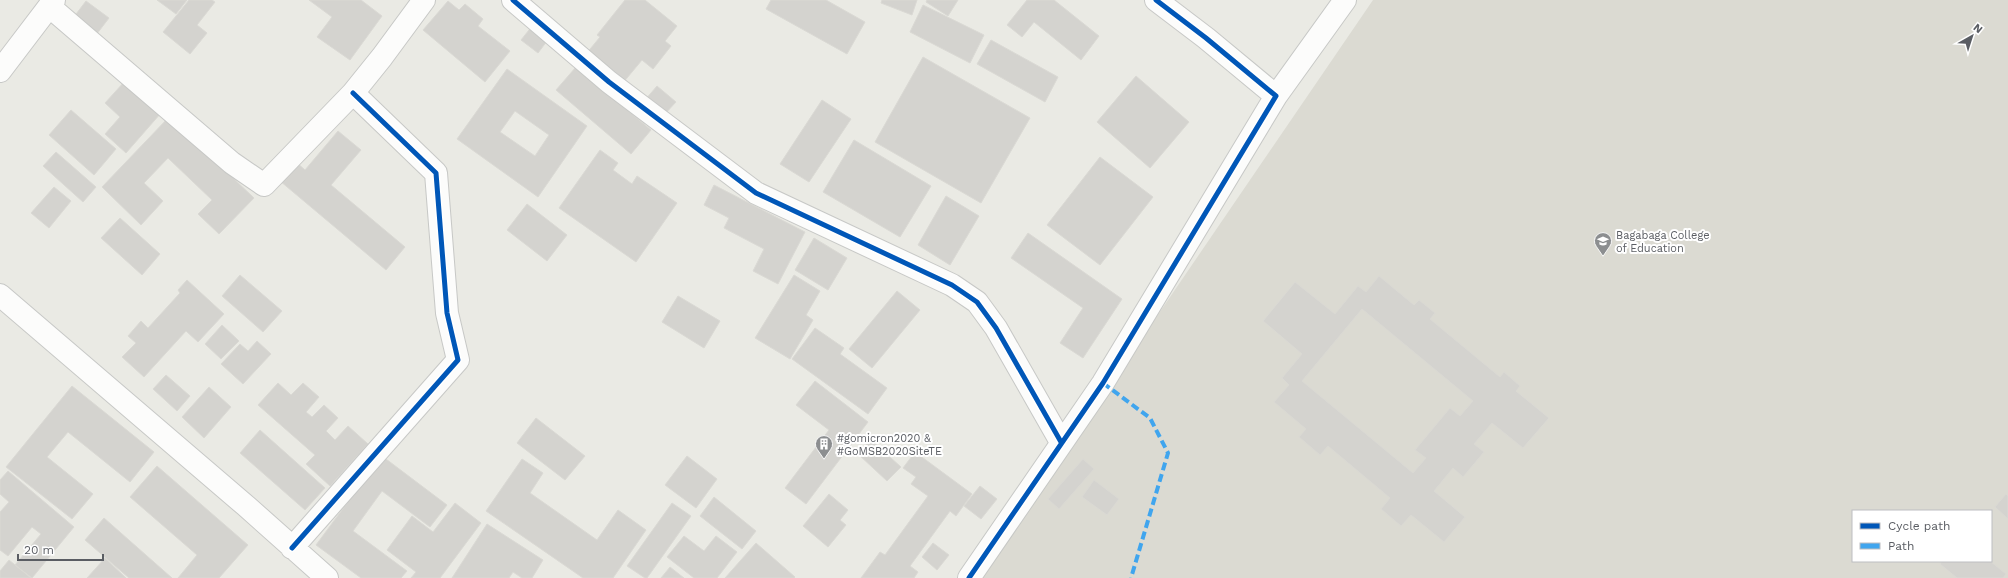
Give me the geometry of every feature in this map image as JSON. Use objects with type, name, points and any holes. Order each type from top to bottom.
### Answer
[{"type":"street","points":[[0,71],[52,3],[232,162],[264,185],[353,93],[382,57],[424,0]]},
{"type":"street","points":[[512,0],[610,82],[756,192],[952,284],[978,302],[996,328],[1061,442]]},
{"type":"street","points":[[1156,0],[1206,38],[1276,96]]},
{"type":"street","points":[[969,578],[1061,442],[1103,384],[1276,96],[1345,0]]},
{"type":"street","points":[[292,548],[458,360],[446,313],[436,173],[353,93]]},
{"type":"street","points":[[0,296],[245,505],[327,578]]},
{"type":"shaded area","name":"Bagabaga College of Education","points":[[1373,0],[2008,0],[2008,578],[978,578]]},
{"type":"building","points":[[157,0],[187,0],[176,14]]},
{"type":"building","points":[[189,0],[212,0],[215,2],[197,25],[207,33],[190,54],[163,32]]},
{"type":"building","points":[[309,0],[361,0],[382,16],[350,60],[317,37],[332,17]]},
{"type":"building","points":[[625,0],[645,0],[677,26],[665,41],[671,46],[653,69],[642,60],[622,84],[586,54],[600,37],[597,35]]},
{"type":"building","points":[[771,0],[826,0],[865,22],[847,54],[766,9]]},
{"type":"building","points":[[882,0],[917,0],[912,15],[881,3]]},
{"type":"building","points":[[927,0],[958,0],[948,16],[926,2]]},
{"type":"building","points":[[1027,0],[1054,0],[1099,36],[1081,60],[1034,22],[1022,37],[1007,25]]},
{"type":"building","points":[[86,1],[109,18],[96,35],[73,18]]},
{"type":"building","points":[[448,1],[459,10],[465,4],[483,19],[478,26],[510,51],[485,82],[423,30]]},
{"type":"building","points":[[923,5],[984,35],[970,63],[910,32]]},
{"type":"building","points":[[533,25],[550,37],[538,53],[521,40]]},
{"type":"building","points":[[991,40],[1058,77],[1045,102],[977,64]]},
{"type":"building","points":[[923,57],[1030,118],[981,203],[875,142]]},
{"type":"building","points":[[576,67],[651,130],[631,154],[556,90]]},
{"type":"building","points":[[507,69],[587,126],[538,197],[457,139]],"holes":[[[515,111],[549,135],[535,156],[500,132]]]},
{"type":"building","points":[[1136,76],[1189,122],[1150,168],[1097,122]]},
{"type":"building","points":[[125,81],[161,113],[126,153],[105,134],[120,117],[105,103]]},
{"type":"building","points":[[657,86],[676,102],[663,116],[645,100]]},
{"type":"building","points":[[822,100],[851,119],[809,182],[780,164]]},
{"type":"building","points":[[71,110],[116,149],[94,175],[49,135]]},
{"type":"building","points":[[169,117],[254,198],[219,234],[198,214],[212,200],[168,158],[144,183],[163,201],[141,225],[102,187]]},
{"type":"building","points":[[338,131],[361,150],[331,185],[405,247],[386,270],[280,181],[296,162],[305,170]]},
{"type":"building","points":[[854,140],[931,186],[900,237],[823,192]]},
{"type":"building","points":[[600,150],[618,163],[613,170],[632,184],[637,176],[677,203],[636,262],[559,208]]},
{"type":"building","points":[[56,152],[96,187],[83,202],[43,166]]},
{"type":"building","points":[[1100,157],[1153,197],[1100,265],[1047,225]]},
{"type":"building","points":[[714,185],[805,232],[778,284],[753,271],[764,249],[724,228],[729,218],[704,205]]},
{"type":"building","points":[[54,187],[71,201],[49,228],[31,213]]},
{"type":"building","points":[[946,196],[979,216],[950,265],[918,245]]},
{"type":"building","points":[[527,204],[567,235],[547,261],[507,230]]},
{"type":"building","points":[[120,218],[160,254],[142,275],[101,238]]},
{"type":"building","points":[[1028,233],[1122,299],[1083,358],[1060,343],[1083,308],[1011,258]]},
{"type":"building","points":[[814,238],[847,258],[828,290],[795,270]]},
{"type":"building","points":[[240,275],[282,311],[263,332],[222,296]]},
{"type":"building","points":[[794,275],[820,291],[806,315],[813,320],[790,359],[755,338]]},
{"type":"building","points":[[1379,276],[1414,305],[1419,300],[1435,313],[1430,319],[1500,377],[1504,372],[1520,386],[1516,391],[1549,418],[1523,448],[1492,423],[1474,444],[1484,452],[1463,477],[1453,468],[1434,491],[1465,517],[1444,542],[1411,515],[1401,526],[1381,509],[1390,498],[1328,446],[1320,455],[1299,437],[1306,429],[1274,402],[1289,385],[1282,378],[1302,354],[1263,321],[1295,282],[1335,314],[1358,286],[1366,292]],"holes":[[[1362,309],[1473,401],[1460,416],[1450,408],[1415,450],[1426,458],[1413,473],[1302,381]]]},
{"type":"building","points":[[187,280],[224,314],[198,342],[186,331],[144,377],[122,357],[136,343],[128,336],[141,321],[148,328],[180,293],[178,290]]},
{"type":"building","points":[[897,291],[920,310],[872,368],[849,349]]},
{"type":"building","points":[[678,296],[720,321],[704,348],[662,322]]},
{"type":"building","points":[[222,325],[239,341],[221,359],[205,344]]},
{"type":"building","points":[[815,328],[844,348],[840,354],[887,388],[868,414],[792,359]]},
{"type":"building","points":[[257,341],[271,354],[243,384],[221,364],[240,344],[248,351]]},
{"type":"building","points":[[166,375],[190,396],[177,411],[153,389]]},
{"type":"building","name":"#gomicron2020 & #GoMSB2020SiteTE","points":[[815,381],[868,422],[806,504],[785,488],[829,430],[796,405]]},
{"type":"building","points":[[278,383],[291,395],[303,383],[319,397],[306,412],[312,417],[324,405],[338,418],[326,431],[335,440],[348,426],[368,444],[330,486],[306,464],[315,455],[258,405]]},
{"type":"building","points":[[72,386],[154,452],[130,482],[68,432],[47,457],[93,494],[72,519],[6,467]]},
{"type":"building","points":[[209,387],[231,407],[204,438],[182,417]]},
{"type":"building","points":[[536,418],[585,456],[565,480],[517,443]]},
{"type":"building","points":[[260,430],[325,488],[305,510],[240,453]]},
{"type":"building","points":[[871,440],[901,467],[887,481],[858,454]]},
{"type":"building","points":[[915,452],[972,494],[956,516],[950,511],[910,566],[918,572],[914,578],[861,578],[880,552],[885,555],[928,496],[911,484],[916,477],[903,468]]},
{"type":"building","points":[[382,456],[447,505],[430,527],[382,491],[353,531],[407,571],[401,578],[361,578],[316,545]]},
{"type":"building","points":[[687,456],[717,479],[696,508],[665,485]]},
{"type":"building","points":[[522,459],[543,473],[530,493],[597,540],[618,510],[646,530],[613,578],[583,578],[486,511]]},
{"type":"building","points":[[1083,459],[1094,469],[1059,509],[1048,499]]},
{"type":"building","points":[[157,466],[248,545],[219,578],[178,578],[197,555],[130,497]]},
{"type":"building","points":[[8,471],[74,527],[32,578],[15,565],[41,534],[32,527],[8,556],[0,550],[0,512],[9,502],[0,494],[0,480]]},
{"type":"building","points":[[1094,480],[1119,499],[1107,515],[1082,497]]},
{"type":"building","points":[[980,486],[997,499],[981,519],[964,506]]},
{"type":"building","points":[[829,494],[848,510],[840,520],[846,525],[828,547],[803,526]]},
{"type":"building","points":[[2006,494],[2008,496],[2008,519],[1995,507]]},
{"type":"building","points":[[714,497],[756,531],[742,549],[700,516]]},
{"type":"building","points":[[455,503],[481,523],[440,578],[411,578],[416,572],[387,550],[412,516],[433,532]]},
{"type":"building","points":[[672,503],[691,516],[647,578],[645,578],[627,566]]},
{"type":"building","points":[[104,518],[172,578],[129,578],[85,540]]},
{"type":"building","points":[[487,524],[543,560],[532,578],[522,578],[513,572],[509,578],[452,578]]},
{"type":"building","points":[[684,536],[704,551],[716,536],[737,552],[717,578],[694,578],[667,557]]},
{"type":"building","points":[[756,543],[795,577],[725,578]]},
{"type":"building","points":[[933,543],[949,555],[937,570],[922,557]]},
{"type":"building","points":[[105,558],[126,578],[87,578]]},
{"type":"building","points":[[9,560],[31,578],[0,578],[0,571]]},
{"type":"building","points":[[1941,562],[1991,562],[2006,574],[2003,578],[1957,578],[1940,564]]},
{"type":"building","points":[[670,567],[684,578],[661,578]]},
{"type":"marked path","points":[[1103,383],[1150,418],[1168,453],[1131,578]]},
{"type":"cycle path","points":[[513,0],[609,82],[756,193],[952,285],[977,302],[996,328],[1061,442]]},
{"type":"cycle path","points":[[969,578],[1103,383],[1276,96],[1206,38],[1156,0]]},
{"type":"cycle path","points":[[292,548],[458,360],[447,313],[436,173],[353,93]]},
{"type":"place","name":"Bagabaga College of Education","points":[[1603,256]]},
{"type":"place","name":"#gomicron2020 & #GoMSB2020SiteTE","points":[[824,459]]}]
